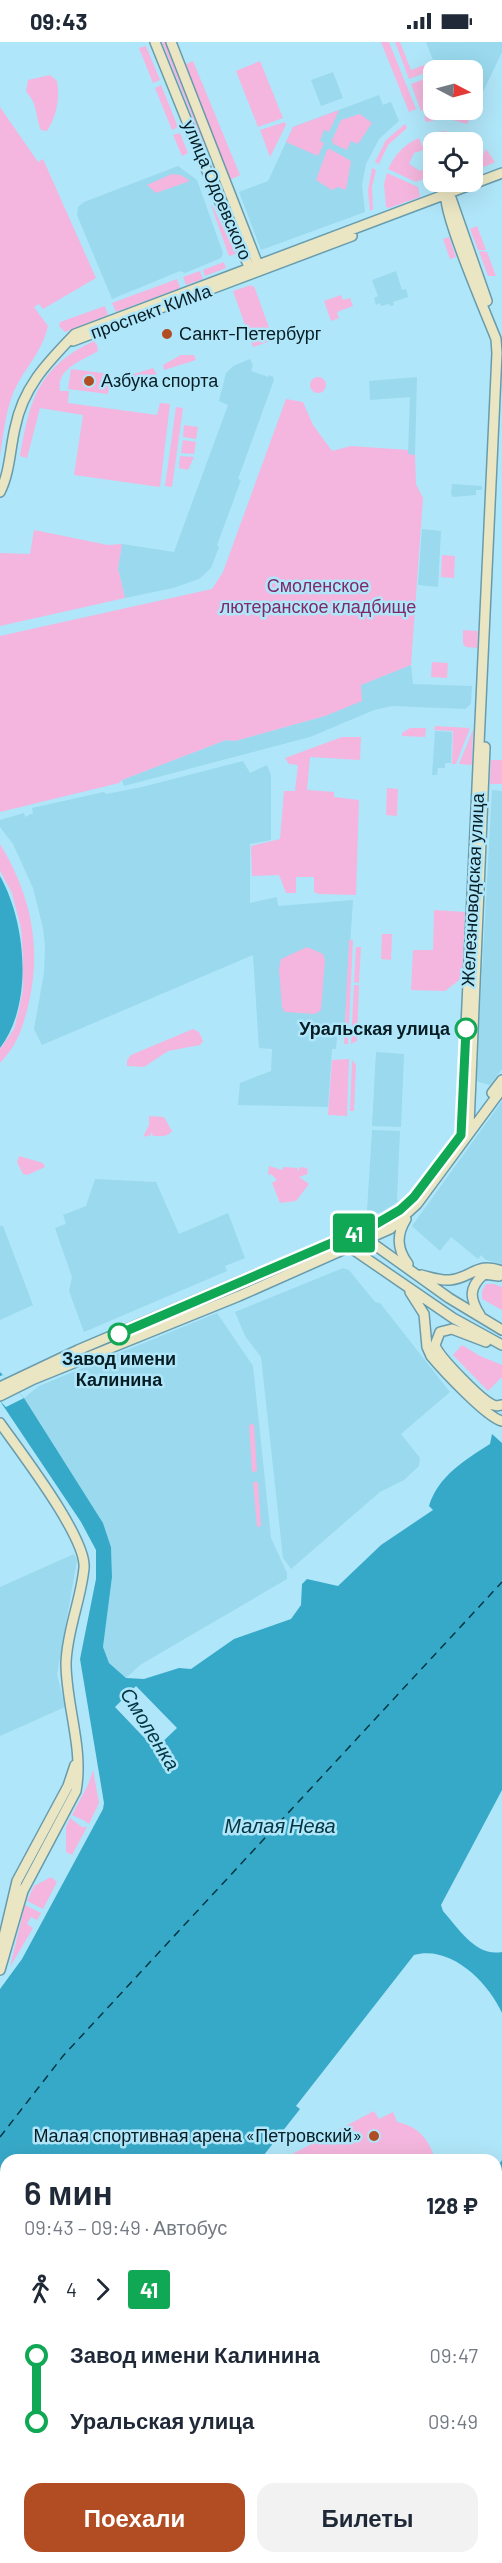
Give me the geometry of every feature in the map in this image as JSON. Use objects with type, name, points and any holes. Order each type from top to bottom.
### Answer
[{"type":"main road","name":"улица Одоевского","points":[[155,42],[201,156],[254,269]]},
{"type":"main road","name":"улица Одоевского","points":[[171,42],[213,151],[254,269]]},
{"type":"main road","points":[[201,156],[213,151]]},
{"type":"main road","name":"проспект КИМа","points":[[447,198],[502,173]]},
{"type":"main road","name":"проспект КИМа","points":[[0,492],[8,471],[17,417],[27,391],[45,364],[68,342],[254,269],[502,179]]},
{"type":"main road","points":[[447,198],[502,348]]},
{"type":"main road","name":"Железноводская улица","points":[[447,198],[496,339],[497,353],[463,1137]]},
{"type":"main road","name":"Железноводская улица","points":[[463,1137],[469,1125],[502,363]]},
{"type":"main road","points":[[469,1125],[502,1080]]},
{"type":"main road","points":[[0,1396],[12,1385],[78,1350],[384,1220],[410,1202],[502,1089]]},
{"type":"main road","points":[[470,1103],[476,1108],[482,1106]]},
{"type":"main road","points":[[463,1137],[409,1213],[401,1228],[399,1241],[402,1255],[414,1272],[439,1279],[451,1280],[478,1268],[487,1267],[502,1271]]},
{"type":"main road","points":[[0,1388],[351,1248],[390,1229],[409,1213]]},
{"type":"main road","points":[[356,1232],[501,1330]]},
{"type":"main road","points":[[351,1248],[356,1232]]},
{"type":"main road","points":[[351,1248],[405,1286],[498,1344]]},
{"type":"main road","points":[[483,1320],[472,1302],[471,1292],[474,1282],[483,1274],[493,1273],[502,1277]]},
{"type":"main road","points":[[405,1286],[424,1314],[427,1347],[431,1356],[493,1417],[502,1421]]},
{"type":"main road","points":[[498,1344],[482,1342],[452,1329],[440,1332],[435,1345],[443,1359],[485,1399],[501,1406]]},
{"type":"main road","points":[[0,1423],[70,1528],[83,1554],[83,1574],[69,1636],[66,1663],[75,1722],[79,1777],[76,1791],[23,1891],[0,1970]]},
{"type":"main road","points":[[0,1953],[17,1881],[68,1786],[77,1760]]},
{"type":"shaded area","points":[[426,42],[502,42],[502,52],[483,92],[483,60],[433,60]]},
{"type":"shaded area","points":[[333,72],[343,98],[321,106],[311,80]]},
{"type":"shaded area","points":[[379,95],[383,105],[391,102],[399,121],[379,139],[366,164],[362,185],[365,212],[261,250],[239,192],[268,181],[293,127]]},
{"type":"shaded area","points":[[178,166],[197,180],[223,253],[221,258],[185,273],[180,271],[112,299],[77,215],[78,207],[84,202]]},
{"type":"shaded area","points":[[396,271],[402,290],[406,289],[408,297],[393,302],[394,305],[390,306],[389,304],[381,306],[380,303],[376,305],[374,298],[378,296],[372,280]]},
{"type":"shaded area","points":[[250,359],[253,365],[251,371],[268,377],[269,375],[274,380],[238,479],[241,480],[211,568],[199,579],[173,588],[125,598],[118,568],[122,544],[174,552],[228,405],[219,401],[226,373],[233,366]]},
{"type":"shaded area","points":[[417,377],[415,455],[408,454],[410,397],[370,400],[369,381]]},
{"type":"shaded area","points":[[452,484],[482,486],[482,490],[476,490],[476,495],[453,497]]},
{"type":"shaded area","points":[[422,529],[441,531],[438,587],[418,585]]},
{"type":"shaded area","points":[[411,665],[413,684],[472,686],[471,704],[465,709],[392,706],[374,710],[310,737],[124,786],[122,780],[226,740],[235,741],[325,716],[361,701],[361,685]]},
{"type":"shaded area","points":[[435,731],[452,732],[451,763],[445,763],[445,768],[438,768],[437,775],[432,775]]},
{"type":"shaded area","points":[[243,761],[250,773],[267,765],[271,775],[271,840],[250,844],[250,903],[277,897],[278,906],[353,900],[344,1037],[337,1037],[336,1049],[332,1049],[328,1107],[238,1105],[240,1083],[271,1071],[272,1049],[259,1048],[253,955],[42,1045],[34,1029],[44,973],[43,928],[33,888],[13,844],[0,827],[0,820],[24,813],[25,817],[33,813],[32,808],[104,792],[106,794],[142,787]]},
{"type":"shaded area","points":[[492,790],[502,791],[502,1069],[490,1085],[476,1081]]},
{"type":"shaded area","points":[[376,1052],[404,1054],[401,1127],[372,1126]]},
{"type":"shaded area","points":[[502,1101],[502,1264],[486,1260],[481,1255],[478,1259],[451,1237],[440,1251],[412,1226]]},
{"type":"shaded area","points":[[372,1130],[400,1131],[397,1200],[399,1201],[381,1212],[369,1215],[367,1211]]},
{"type":"shaded area","points":[[95,1179],[156,1182],[179,1234],[228,1213],[245,1258],[225,1266],[227,1271],[84,1332],[69,1291],[72,1277],[55,1228],[66,1224],[63,1215],[86,1206]]},
{"type":"shaded area","points":[[0,1226],[3,1226],[33,1305],[0,1320]]},
{"type":"shaded area","points":[[343,1268],[349,1270],[375,1302],[380,1303],[450,1392],[401,1434],[420,1458],[419,1466],[404,1480],[380,1492],[291,1569],[283,1558],[261,1357],[245,1336],[235,1312]]},
{"type":"shaded area","points":[[217,1313],[253,1366],[271,1538],[287,1573],[287,1579],[140,1665],[126,1678],[109,1663],[103,1647],[112,1577],[111,1547],[103,1523],[24,1398],[39,1386]]},
{"type":"shaded area","points":[[74,1554],[77,1560],[57,1674],[65,1707],[0,1736],[0,1587]]},
{"type":"green space","points":[[162,42],[166,42],[207,149],[205,148]]},
{"type":"green space","points":[[381,42],[389,42],[416,109],[409,112]]},
{"type":"green space","points":[[395,42],[400,42],[411,70],[423,66],[423,74],[409,79]]},
{"type":"green space","points":[[146,46],[160,80],[153,83],[139,48]]},
{"type":"green space","points":[[193,61],[240,175],[230,180],[184,65]]},
{"type":"green space","points":[[260,61],[283,118],[258,127],[236,71]]},
{"type":"green space","points":[[50,75],[57,81],[58,100],[47,131],[41,130],[34,105],[26,92],[28,80]]},
{"type":"green space","points":[[423,80],[423,110],[421,111],[411,84]]},
{"type":"green space","points":[[161,85],[178,127],[172,130],[155,88]]},
{"type":"green space","points":[[0,107],[38,162],[43,159],[96,278],[43,309],[39,304],[34,307],[48,326],[39,349],[14,391],[6,418],[0,456]]},
{"type":"green space","points":[[339,110],[329,132],[324,130],[320,141],[324,143],[318,156],[286,142],[293,127]]},
{"type":"green space","points":[[360,114],[372,123],[358,144],[351,141],[347,150],[333,144],[332,140],[341,120]]},
{"type":"green space","points":[[453,120],[469,120],[467,124]]},
{"type":"green space","points":[[285,122],[286,125],[270,157],[260,130]]},
{"type":"green space","points":[[405,124],[407,128],[388,145],[379,164],[375,162],[386,140]]},
{"type":"green space","points":[[180,133],[188,153],[182,156],[173,135]]},
{"type":"green space","points":[[419,138],[423,148],[423,150],[414,153],[409,164],[420,171],[423,170],[423,179],[416,182],[388,169],[400,151]]},
{"type":"green space","points":[[330,149],[351,161],[346,190],[338,187],[332,190],[316,180],[327,150]]},
{"type":"green space","points":[[486,149],[495,162],[484,167],[483,155]]},
{"type":"green space","points":[[372,168],[376,170],[372,187],[373,209],[370,211],[368,190]]},
{"type":"green space","points":[[387,173],[418,187],[420,197],[389,208],[386,207],[384,184]]},
{"type":"green space","points":[[172,174],[181,175],[190,181],[156,193],[147,185]]},
{"type":"green space","points":[[212,205],[236,254],[229,256]]},
{"type":"green space","points":[[477,226],[486,250],[478,250],[470,229]]},
{"type":"green space","points":[[449,237],[456,257],[450,259],[443,239]]},
{"type":"green space","points":[[479,251],[487,252],[496,276],[488,276]]},
{"type":"green space","points":[[224,262],[226,268],[205,276],[203,270]]},
{"type":"green space","points":[[200,271],[203,279],[186,285],[183,277]]},
{"type":"green space","points":[[177,279],[180,288],[116,312],[112,303]]},
{"type":"green space","points":[[254,286],[272,336],[270,341],[253,347],[233,291]]},
{"type":"green space","points":[[341,295],[343,300],[350,298],[353,306],[337,312],[339,318],[331,321],[324,301]]},
{"type":"green space","points":[[105,306],[108,315],[65,332],[59,326],[60,322]]},
{"type":"green space","points":[[94,341],[98,351],[66,371],[62,376],[60,391],[69,391],[68,403],[157,415],[160,403],[170,404],[160,487],[74,475],[83,415],[40,408],[27,458],[20,456],[28,418],[40,387],[60,362]]},
{"type":"green space","points":[[181,355],[194,355],[196,360],[164,370],[163,365]]},
{"type":"green space","points":[[153,368],[157,374],[127,383],[125,377]]},
{"type":"green space","name":"Азбука спорта","points":[[71,369],[110,374],[108,394],[68,389]]},
{"type":"green space","points":[[315,377],[321,377],[326,385],[324,391],[315,393],[310,388],[310,382]]},
{"type":"green space","name":"Смоленское лютеранское кладбище","points":[[286,399],[303,402],[313,425],[332,451],[351,446],[408,450],[408,454],[415,455],[416,484],[423,498],[411,665],[361,685],[362,701],[325,716],[235,741],[226,740],[119,783],[0,812],[0,636],[212,589],[223,572]]},
{"type":"green space","points":[[176,407],[183,408],[172,487],[165,486]]},
{"type":"green space","points":[[184,425],[198,427],[196,439],[183,437]]},
{"type":"green space","points":[[183,440],[196,442],[194,454],[181,453]]},
{"type":"green space","points":[[180,456],[194,457],[188,470],[179,468]]},
{"type":"green space","points":[[34,530],[108,545],[122,544],[118,568],[125,598],[0,626],[0,553],[30,554]]},
{"type":"green space","points":[[442,555],[455,556],[454,578],[441,577]]},
{"type":"green space","points":[[463,630],[478,631],[477,648],[466,647],[463,644]]},
{"type":"green space","points":[[432,662],[448,663],[447,678],[431,677]]},
{"type":"green space","points":[[435,726],[470,728],[456,764],[452,764],[453,731],[434,730]]},
{"type":"green space","points":[[410,728],[426,728],[425,737],[402,736],[402,733]]},
{"type":"green space","points":[[473,730],[472,765],[459,764]]},
{"type":"green space","points":[[342,737],[361,737],[360,760],[310,757],[307,790],[334,792],[334,797],[359,800],[356,895],[314,892],[314,877],[296,877],[296,893],[286,893],[279,875],[252,876],[251,846],[280,839],[284,791],[295,791],[298,765],[289,764],[285,758]]},
{"type":"green space","points":[[491,760],[502,760],[502,784],[490,784]]},
{"type":"green space","points":[[387,788],[398,789],[397,816],[386,815]]},
{"type":"green space","points":[[0,844],[26,900],[31,920],[34,960],[33,981],[22,1027],[16,1042],[0,1063],[0,1049],[14,1029],[19,1009],[23,989],[23,957],[21,928],[12,893],[0,871]]},
{"type":"green space","points":[[434,910],[465,912],[462,978],[445,991],[411,990],[413,950],[433,950]]},
{"type":"green space","points":[[382,934],[392,934],[391,960],[381,959]]},
{"type":"green space","points":[[349,940],[353,940],[348,1044],[344,1044]]},
{"type":"green space","points":[[307,947],[323,954],[325,960],[321,1010],[315,1014],[285,1012],[282,1008],[279,969],[281,959]]},
{"type":"green space","points":[[356,947],[361,947],[359,983],[354,982]]},
{"type":"green space","points":[[354,985],[359,985],[357,1041],[351,1044]]},
{"type":"green space","points":[[193,1029],[199,1032],[203,1041],[200,1045],[168,1051],[144,1067],[127,1066],[127,1060],[131,1055]]},
{"type":"green space","points":[[349,1059],[347,1116],[328,1115],[332,1060]]},
{"type":"green space","points":[[352,1060],[356,1065],[354,1111],[350,1111]]},
{"type":"green space","points":[[149,1116],[164,1117],[172,1131],[166,1135],[153,1136],[151,1131],[151,1135],[143,1137],[149,1125]]},
{"type":"green space","points":[[19,1156],[43,1163],[45,1167],[27,1175],[23,1174],[17,1162]]},
{"type":"green space","points":[[269,1166],[282,1170],[283,1167],[298,1168],[297,1173],[300,1167],[307,1168],[308,1174],[299,1177],[309,1184],[296,1201],[280,1203],[272,1183],[277,1180],[271,1174],[268,1175]]},
{"type":"green space","points":[[486,1284],[502,1287],[502,1310],[482,1299],[482,1291]]},
{"type":"green space","points":[[462,1345],[502,1365],[502,1377],[488,1391],[453,1355]]},
{"type":"green space","points":[[254,1424],[257,1471],[252,1472],[249,1425]]},
{"type":"green space","points":[[253,1482],[258,1482],[261,1526],[257,1527]]},
{"type":"green space","points":[[93,1770],[99,1803],[89,1824],[72,1815],[88,1785]]},
{"type":"green space","points":[[70,1818],[82,1827],[87,1827],[72,1855],[66,1852],[66,1827]]},
{"type":"green space","points":[[51,1877],[57,1882],[43,1909],[27,1901],[34,1886]]},
{"type":"green space","points":[[25,1905],[41,1913],[37,1920],[31,1917],[27,1924],[33,1928],[10,1967]]},
{"type":"green space","name":"Малая спортивная арена «Петровский»","points":[[374,2111],[379,2119],[393,2112],[397,2122],[411,2127],[422,2135],[433,2154],[292,2154]]},
{"type":"water","points":[[0,876],[16,916],[20,939],[22,986],[11,1030],[0,1048]]},
{"type":"water","name":"Малая Нева","points":[[0,1372],[24,1398],[103,1523],[111,1547],[112,1577],[103,1647],[109,1663],[126,1678],[144,1679],[179,1668],[191,1669],[234,1639],[291,1619],[301,1605],[302,1584],[307,1579],[338,1586],[381,1545],[433,1510],[429,1506],[439,1486],[471,1456],[490,1444],[492,1434],[502,1443],[502,1790],[441,1905],[455,1926],[476,1946],[484,1950],[502,1952],[502,2013],[488,1989],[467,1969],[441,1955],[428,1953],[414,1955],[296,2106],[300,2109],[265,2154],[0,2154],[0,1989],[22,1959],[103,1809],[104,1803],[80,1659],[96,1579],[96,1550],[81,1522],[0,1401]]},
{"type":"pier","points":[[3,1375],[24,1398],[6,1407],[0,1401],[0,1376]]},
{"type":"pier","points":[[136,1686],[177,1728],[155,1749],[115,1707]]},
{"type":"ferry route","points":[[0,2137],[63,2056],[502,1582]]},
{"type":"bus line","name":"41","points":[[119,1334],[376,1224],[395,1214],[410,1202],[461,1135],[466,1029]]},
{"type":"place","name":"Санкт-Петербург","points":[[167,334]]},
{"type":"place","name":"Азбука спорта","points":[[89,381]]},
{"type":"place","name":"Уральская улица","points":[[466,1029]]},
{"type":"place","name":"Завод имени Калинина","points":[[119,1334]]},
{"type":"place","name":"Малая спортивная арена «Петровский»","points":[[374,2136]]},
{"type":"water label","name":"Смоленка","points":[[150,1729]]}]
